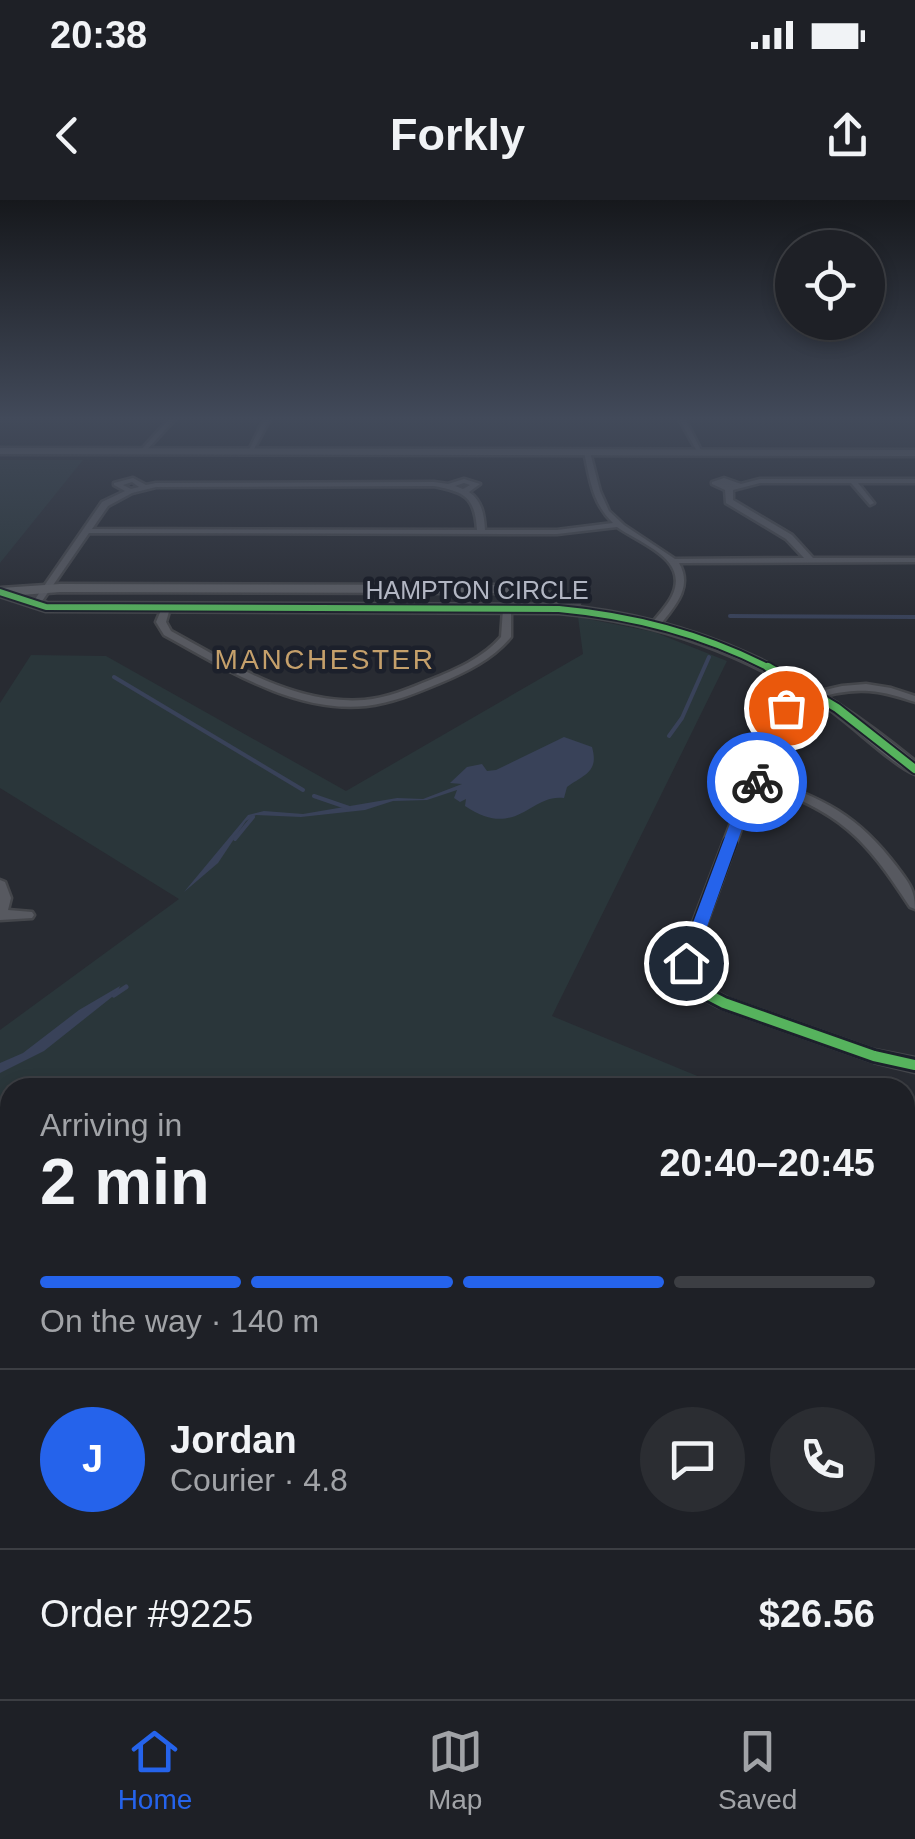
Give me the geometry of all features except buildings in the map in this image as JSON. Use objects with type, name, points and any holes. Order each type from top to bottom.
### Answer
[{"type":"street","points":[[126,489],[130,491]]},
{"type":"street","points":[[35,606],[105,504],[137,489]]},
{"type":"street","points":[[456,489],[479,504],[481,532]]},
{"type":"street","points":[[463,492],[468,489]]},
{"type":"street","points":[[598,489],[603,508],[673,561],[683,579],[682,592],[656,623]]},
{"type":"street","points":[[726,489],[729,501],[789,537],[810,560]]},
{"type":"street","points":[[859,489],[870,503]]},
{"type":"street","points":[[86,531],[568,531],[621,524]]},
{"type":"street","points":[[673,561],[915,560]]},
{"type":"street","name":"HAMPTON CIRCLE","points":[[0,592],[494,589],[554,595],[656,623],[739,654],[822,699],[915,769]]},
{"type":"street","name":"HAMPTON CIRCLE","points":[[0,592],[35,606],[604,610]]},
{"type":"street","points":[[166,608],[161,622],[167,633],[305,701],[351,712],[408,695],[490,653],[506,637],[507,609]]},
{"type":"street","points":[[915,699],[871,682],[843,687],[822,699],[792,728],[782,756],[762,772],[748,794],[686,963],[690,982],[724,1003],[874,1056],[915,1065]]},
{"type":"street","points":[[762,772],[761,750],[773,722],[786,708],[822,699]]},
{"type":"street","points":[[773,722],[792,728]]},
{"type":"street","points":[[762,772],[848,818],[872,841],[915,904]]},
{"type":"street","points":[[0,885],[4,898],[0,915],[28,915]]},
{"type":"shaded area","points":[[0,489],[60,489],[0,563]]},
{"type":"shaded area","points":[[578,617],[654,632],[727,661],[552,1016],[702,1078],[0,1078],[0,1030],[179,899],[0,788],[0,703],[31,655],[106,656],[346,791],[583,654]]},
{"type":"water","points":[[564,737],[592,747],[594,762],[585,775],[567,787],[564,798],[552,798],[510,818],[498,819],[465,806],[466,799],[460,802],[454,798],[457,790],[427,800],[393,801],[365,810],[301,817],[256,815],[246,821],[218,863],[184,892],[248,815],[264,811],[303,814],[397,798],[423,799],[462,784],[450,783],[467,767],[482,764],[487,771],[496,770]]},
{"type":"water","points":[[120,986],[117,993],[44,1051],[0,1073],[0,1063],[23,1053],[79,1010]]},
{"type":"waterway","points":[[730,616],[915,617]]},
{"type":"waterway","points":[[669,736],[682,718],[709,657]]},
{"type":"waterway","points":[[114,677],[303,790]]},
{"type":"waterway","points":[[314,796],[349,808]]},
{"type":"waterway","points":[[235,839],[253,817]]},
{"type":"waterway","points":[[114,995],[126,987]]},
{"type":"cycle path","points":[[0,592],[46,607],[559,609],[608,613],[657,623],[750,658],[837,708],[915,769]]},
{"type":"cycle path","points":[[816,695],[784,713],[769,729],[763,751],[765,765],[748,794],[690,949],[687,974],[699,990],[724,1003],[874,1056],[915,1065]]},
{"type":"way so far","points":[[757,782],[765,765],[761,750],[769,728],[786,708]]},
{"type":"district","name":"MANCHESTER","points":[[325,659]]},
{"type":"route","points":[[686,963],[748,794],[757,782]]}]
